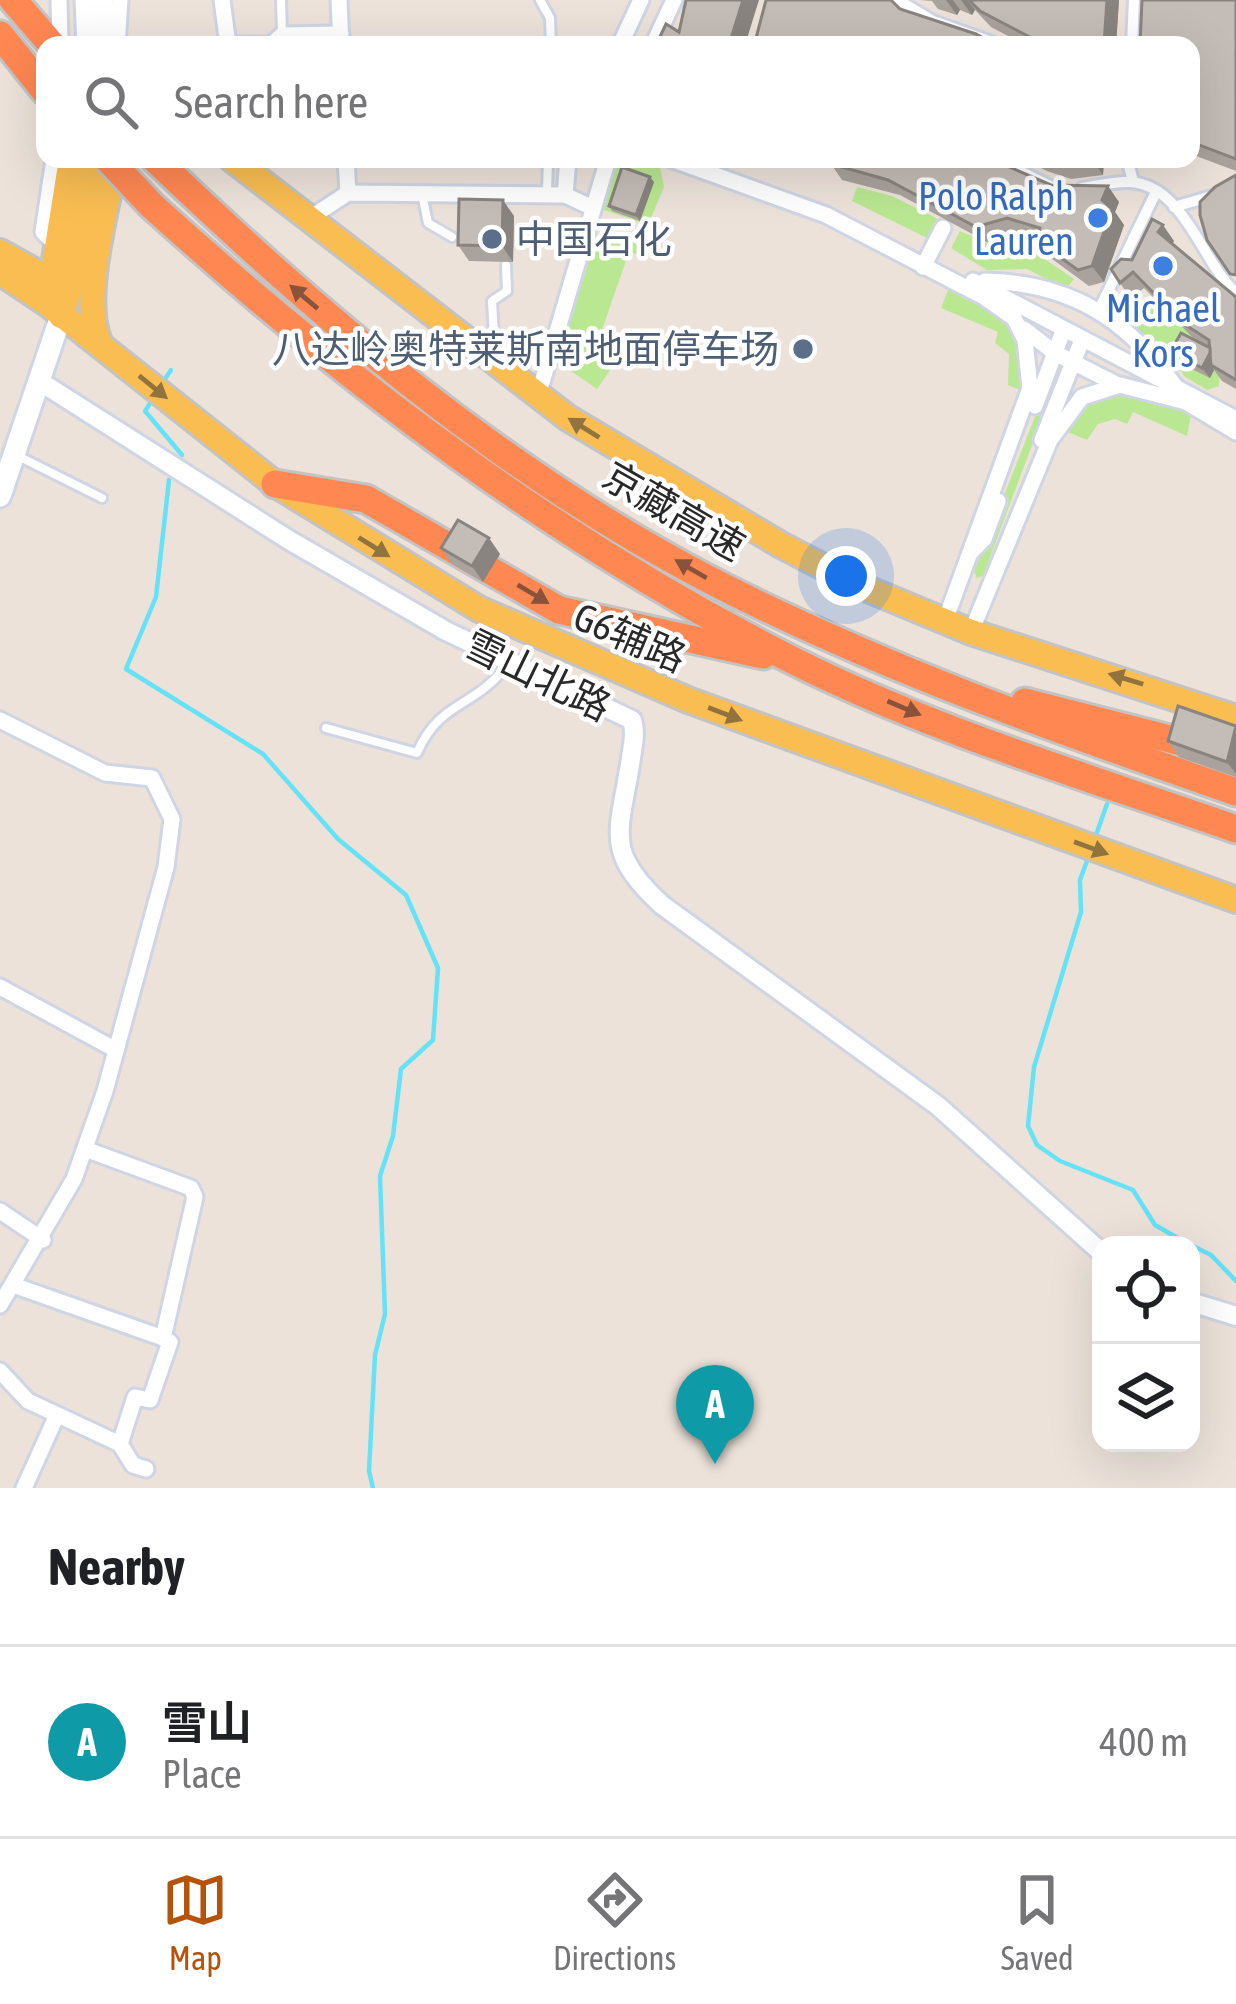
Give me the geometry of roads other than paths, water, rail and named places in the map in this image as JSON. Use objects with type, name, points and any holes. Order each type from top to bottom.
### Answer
[{"type":"highway","points":[[13,0],[52,36]]},
{"type":"highway","points":[[0,35],[36,81]]},
{"type":"highway","points":[[120,168],[151,205],[275,317],[425,436],[572,536],[796,662],[961,732],[1236,829]]},
{"type":"highway","name":"京藏高速","points":[[164,168],[278,276],[468,427],[587,508],[704,577],[910,673],[1236,792]]},
{"type":"highway","points":[[275,484],[366,499],[560,610],[796,662]]},
{"type":"highway","points":[[910,673],[1236,756]]},
{"type":"main road","points":[[86,0],[88,36]]},
{"type":"main road","points":[[102,0],[104,36]]},
{"type":"main road","points":[[0,496],[39,381],[70,168]]},
{"type":"main road","points":[[54,300],[76,269],[91,168]]},
{"type":"main road","points":[[100,344],[91,325],[92,301],[111,168]]},
{"type":"main road","points":[[244,168],[538,396],[781,545],[971,632],[1236,718]]},
{"type":"main road","name":"G6辅路","points":[[1,254],[100,344],[275,484],[479,609],[581,657],[794,741],[1236,900]]},
{"type":"street","points":[[58,36],[59,0]]},
{"type":"street","points":[[118,36],[120,0]]},
{"type":"street","points":[[222,0],[227,36]]},
{"type":"street","points":[[339,0],[341,36]]},
{"type":"street","points":[[624,36],[641,0]]},
{"type":"street","points":[[657,36],[674,0]]},
{"type":"street","points":[[898,0],[933,21],[975,36]]},
{"type":"street","points":[[1132,36],[1134,0]]},
{"type":"street","points":[[282,35],[297,36]]},
{"type":"street","points":[[54,168],[43,232],[58,247]]},
{"type":"street","points":[[347,168],[348,193]]},
{"type":"street","points":[[566,195],[568,168]]},
{"type":"street","points":[[538,396],[605,168]]},
{"type":"street","points":[[698,168],[780,195],[947,268],[1236,419]]},
{"type":"street","points":[[720,168],[806,195],[926,262],[1014,318],[1055,353],[1120,385],[1186,402],[1236,432]]},
{"type":"street","points":[[1014,168],[1061,191],[1133,181],[1192,224],[1219,278],[1236,293]]},
{"type":"street","points":[[1129,168],[1133,181]]},
{"type":"street","points":[[1174,207],[1236,189]]},
{"type":"street","points":[[310,218],[348,193],[566,195],[591,207]]},
{"type":"street","points":[[1100,308],[1155,194]]},
{"type":"street","points":[[926,262],[943,228]]},
{"type":"street","points":[[974,281],[1018,283],[1100,308],[1148,352],[1177,388]]},
{"type":"street","points":[[945,621],[1030,388],[1025,340],[1014,318]]},
{"type":"street","points":[[972,551],[984,539],[1064,331]]},
{"type":"street","points":[[1004,550],[1003,538],[1082,340]]},
{"type":"street","name":"雪山北路","points":[[39,381],[289,540],[446,631],[632,720],[621,831],[622,862],[631,876],[662,905],[938,1106],[1033,1197],[1092,1245]]},
{"type":"street","points":[[971,632],[1050,440],[1070,409],[1087,394],[1120,385]]},
{"type":"street","points":[[0,720],[105,773],[152,778],[172,819],[166,867],[85,1149],[43,1240],[7,1280],[0,1305]]},
{"type":"street","points":[[0,987],[116,1050]]},
{"type":"street","points":[[85,1149],[191,1188],[195,1197],[163,1338]]},
{"type":"street","points":[[0,1211],[43,1240]]},
{"type":"street","points":[[7,1280],[170,1342],[150,1400],[135,1397],[120,1444]]},
{"type":"street","points":[[1200,1305],[1236,1316]]},
{"type":"street","points":[[0,1371],[28,1401],[120,1444],[133,1465],[146,1469]]},
{"type":"street","points":[[23,1488],[57,1415]]},
{"type":"lane","points":[[281,0],[282,35]]},
{"type":"lane","points":[[541,0],[550,18],[551,36]]},
{"type":"lane","points":[[547,195],[548,168]]},
{"type":"lane","points":[[422,193],[428,224],[452,238]]},
{"type":"lane","points":[[495,363],[492,301],[507,290],[506,265]]},
{"type":"lane","points":[[14,454],[102,498]]},
{"type":"lane","points":[[326,728],[417,753],[440,714],[483,692],[512,659]]},
{"type":"waterway","points":[[165,379],[171,370]]},
{"type":"waterway","points":[[151,402],[145,411],[182,455]]},
{"type":"waterway","points":[[169,480],[156,597],[126,669],[263,754],[338,839],[406,895],[438,968],[433,1040],[401,1069],[393,1136],[380,1176],[385,1314],[375,1355],[369,1471],[373,1488]]},
{"type":"waterway","points":[[1096,835],[1107,804]]},
{"type":"waterway","points":[[1087,861],[1080,880],[1081,912],[1034,1067],[1028,1126],[1037,1145],[1060,1161],[1133,1190],[1155,1225],[1174,1236]]},
{"type":"waterway","points":[[1200,1250],[1236,1281]]},
{"type":"place","name":"Polo Ralph Lauren","points":[[1098,218]]},
{"type":"place","name":"中国石化","points":[[492,239]]},
{"type":"place","name":"Michael Kors","points":[[1163,266]]},
{"type":"place","name":"八达岭奥特莱斯南地面停车场","points":[[803,349]]},
{"type":"place","name":"雪山","points":[[715,1464]]}]
